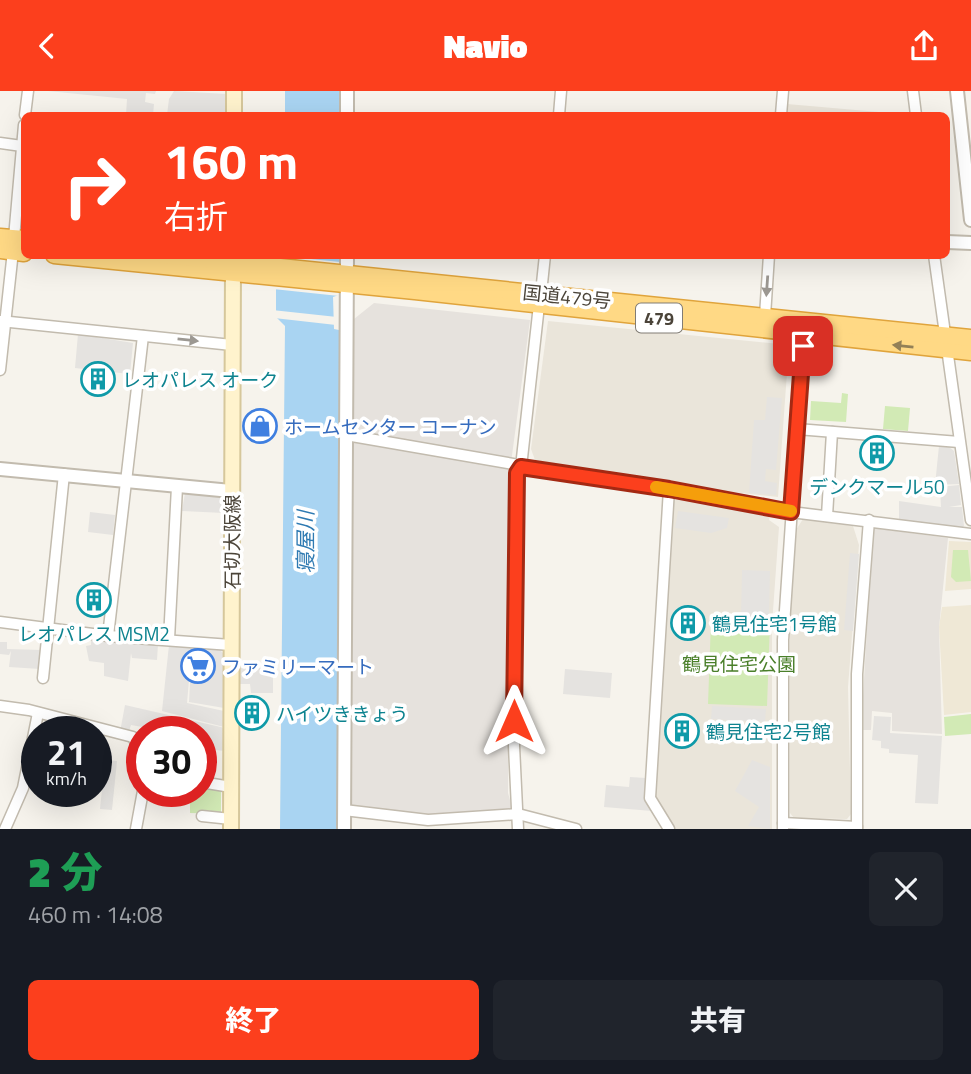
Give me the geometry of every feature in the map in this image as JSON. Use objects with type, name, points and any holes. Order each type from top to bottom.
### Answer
[{"type":"highway","name":"479","points":[[134,259],[233,264]]},
{"type":"highway","name":"国道479号","points":[[194,259],[343,280],[946,343],[971,352]]},
{"type":"highway","name":"国道479号","points":[[540,299],[765,316],[804,328]]},
{"type":"highway","name":"国道479号","points":[[946,343],[971,338]]},
{"type":"main road","points":[[234,91],[234,112]]},
{"type":"main road","name":"石切大阪線","points":[[231,824],[233,264]]},
{"type":"street","points":[[25,112],[28,91]]},
{"type":"street","points":[[347,91],[347,112]]},
{"type":"street","points":[[559,112],[561,91]]},
{"type":"street","points":[[781,112],[783,91]]},
{"type":"street","points":[[913,91],[916,112]]},
{"type":"street","points":[[957,91],[971,220]]},
{"type":"street","points":[[0,143],[21,145]]},
{"type":"street","points":[[0,370],[21,165]]},
{"type":"street","points":[[950,241],[971,243]]},
{"type":"street","points":[[344,829],[346,435],[343,280],[346,259]]},
{"type":"street","points":[[518,829],[514,768],[517,473],[521,467],[545,259]]},
{"type":"street","points":[[765,316],[769,259]]},
{"type":"street","points":[[935,259],[971,520]]},
{"type":"street","points":[[3,321],[232,345]]},
{"type":"street","points":[[804,328],[783,640],[783,826],[857,828],[857,674],[869,520]]},
{"type":"street","points":[[108,636],[143,335]]},
{"type":"street","points":[[797,429],[959,442]]},
{"type":"street","points":[[827,516],[832,432]]},
{"type":"street","points":[[346,435],[791,512],[971,534]]},
{"type":"street","points":[[0,469],[231,491]]},
{"type":"street","points":[[43,678],[64,474]]},
{"type":"street","points":[[169,639],[177,487]]},
{"type":"street","points":[[669,489],[650,798],[669,829]]},
{"type":"street","points":[[0,622],[108,636],[231,645]]},
{"type":"street","points":[[0,706],[126,735]]},
{"type":"street","points":[[5,829],[23,788],[38,713]]},
{"type":"street","points":[[217,785],[231,787]]},
{"type":"street","points":[[136,829],[140,807]]},
{"type":"street","points":[[344,810],[428,820],[518,814],[576,829]]},
{"type":"street","points":[[202,816],[231,824]]},
{"type":"shaded area","points":[[48,91],[156,91],[155,94],[146,93],[145,102],[154,104],[153,112],[126,112],[127,99]]},
{"type":"shaded area","points":[[174,91],[227,94],[226,112],[167,112],[169,99]]},
{"type":"shaded area","points":[[787,104],[879,112],[786,112]]},
{"type":"shaded area","points":[[374,303],[530,320],[509,478],[508,793],[512,807],[508,812],[436,817],[352,806],[354,319]]},
{"type":"shaded area","points":[[548,321],[789,345],[778,497],[705,489],[535,460],[531,449]]},
{"type":"shaded area","points":[[78,334],[133,343],[130,374],[75,368]]},
{"type":"shaded area","points":[[767,397],[782,398],[776,470],[766,469],[765,481],[777,483],[776,495],[749,493],[754,420],[765,420]]},
{"type":"shaded area","points":[[939,446],[949,447],[954,451],[959,484],[935,485]]},
{"type":"shaded area","points":[[959,485],[961,505],[949,507],[962,507],[964,526],[960,530],[899,521],[899,501],[941,507],[940,487]]},
{"type":"shaded area","points":[[185,493],[218,496],[225,502],[224,513],[182,511]]},
{"type":"shaded area","points":[[682,499],[770,512],[769,520],[779,527],[772,625],[772,829],[675,829],[654,797],[671,501]]},
{"type":"shaded area","points":[[678,511],[729,518],[727,528],[711,533],[675,528]]},
{"type":"shaded area","points":[[90,512],[115,515],[113,535],[88,532]]},
{"type":"shaded area","points":[[803,519],[853,526],[859,545],[848,687],[851,814],[847,819],[794,818],[790,813],[790,619],[796,530]]},
{"type":"shaded area","points":[[873,528],[948,538],[939,628],[942,734],[892,731],[892,713],[872,711],[871,730],[861,730]]},
{"type":"shaded area","points":[[949,541],[971,542],[971,589],[945,591]]},
{"type":"shaded area","points":[[850,553],[859,554],[853,631],[844,630]]},
{"type":"shaded area","points":[[742,570],[770,571],[769,617],[741,616]]},
{"type":"shaded area","points":[[971,605],[971,712],[944,715],[939,627],[942,607]]},
{"type":"shaded area","points":[[91,639],[158,644],[157,660],[132,658],[131,653],[128,681],[104,676],[104,663],[89,661],[86,646],[91,645]]},
{"type":"shaded area","points":[[0,642],[7,642],[7,649],[42,650],[40,669],[9,667],[11,651],[9,655],[0,654]]},
{"type":"shaded area","points":[[169,645],[192,646],[187,703],[224,711],[224,727],[217,725],[217,716],[181,716],[162,711]]},
{"type":"shaded area","points":[[208,649],[219,649],[225,655],[224,708],[189,702],[190,683],[204,683]]},
{"type":"shaded area","points":[[240,668],[273,668],[273,693],[251,693],[250,684],[240,684]]},
{"type":"shaded area","points":[[565,669],[612,673],[610,698],[563,694]]},
{"type":"shaded area","points":[[125,705],[173,716],[126,716],[126,734],[120,732]]},
{"type":"shaded area","points":[[712,706],[766,709],[765,722],[711,719]]},
{"type":"shaded area","points":[[874,716],[891,717],[890,733],[942,736],[938,804],[915,803],[918,755],[889,753],[889,749],[881,748],[881,741],[872,740]]},
{"type":"shaded area","points":[[217,726],[225,728],[225,751],[217,750]]},
{"type":"shaded area","points":[[752,760],[770,767],[770,829],[748,826],[759,807],[735,791]]},
{"type":"shaded area","points":[[112,761],[117,761],[112,810],[100,809],[112,807]]},
{"type":"shaded area","points":[[630,777],[646,778],[645,802],[652,811],[604,807],[606,785],[629,787]]},
{"type":"green space","points":[[842,393],[848,394],[846,422],[810,420],[811,401],[841,403]]},
{"type":"green space","points":[[885,406],[910,408],[908,431],[883,429]]},
{"type":"green space","points":[[953,550],[968,550],[971,581],[956,582],[951,577]]},
{"type":"green space","name":"鶴見住宅公園","points":[[711,621],[770,622],[767,706],[708,704]]},
{"type":"green space","points":[[971,714],[971,734],[945,736],[944,717]]},
{"type":"green space","points":[[217,787],[221,788],[221,814],[190,813],[190,807],[217,807]]},
{"type":"water","points":[[285,91],[342,91],[342,112],[285,112]]},
{"type":"water","name":"寝屋川","points":[[276,259],[339,259],[339,295],[333,297],[334,329],[339,330],[341,349],[338,829],[280,829],[285,326],[277,318]]},
{"type":"pier","points":[[272,259],[340,262],[339,296],[273,289]]},
{"type":"pier","points":[[272,310],[337,317],[336,325],[274,318]]},
{"type":"slow traffic","points":[[656,487],[791,511]]},
{"type":"place","name":"レオパレス オーク","points":[[98,379]]},
{"type":"place","name":"ホームセンター コーナン","points":[[260,426]]},
{"type":"place","name":"デンクマール50","points":[[877,453]]},
{"type":"place","name":"レオパレス MSM2","points":[[94,600]]},
{"type":"place","name":"鶴見住宅1号館","points":[[688,623]]},
{"type":"place","name":"ファミリーマート","points":[[198,666]]},
{"type":"place","name":"ハイツききょう","points":[[252,713]]},
{"type":"place","name":"鶴見住宅2号館","points":[[682,731]]},
{"type":"route","points":[[514,721],[514,573],[517,473],[521,467],[669,489],[791,512],[803,346]]}]
